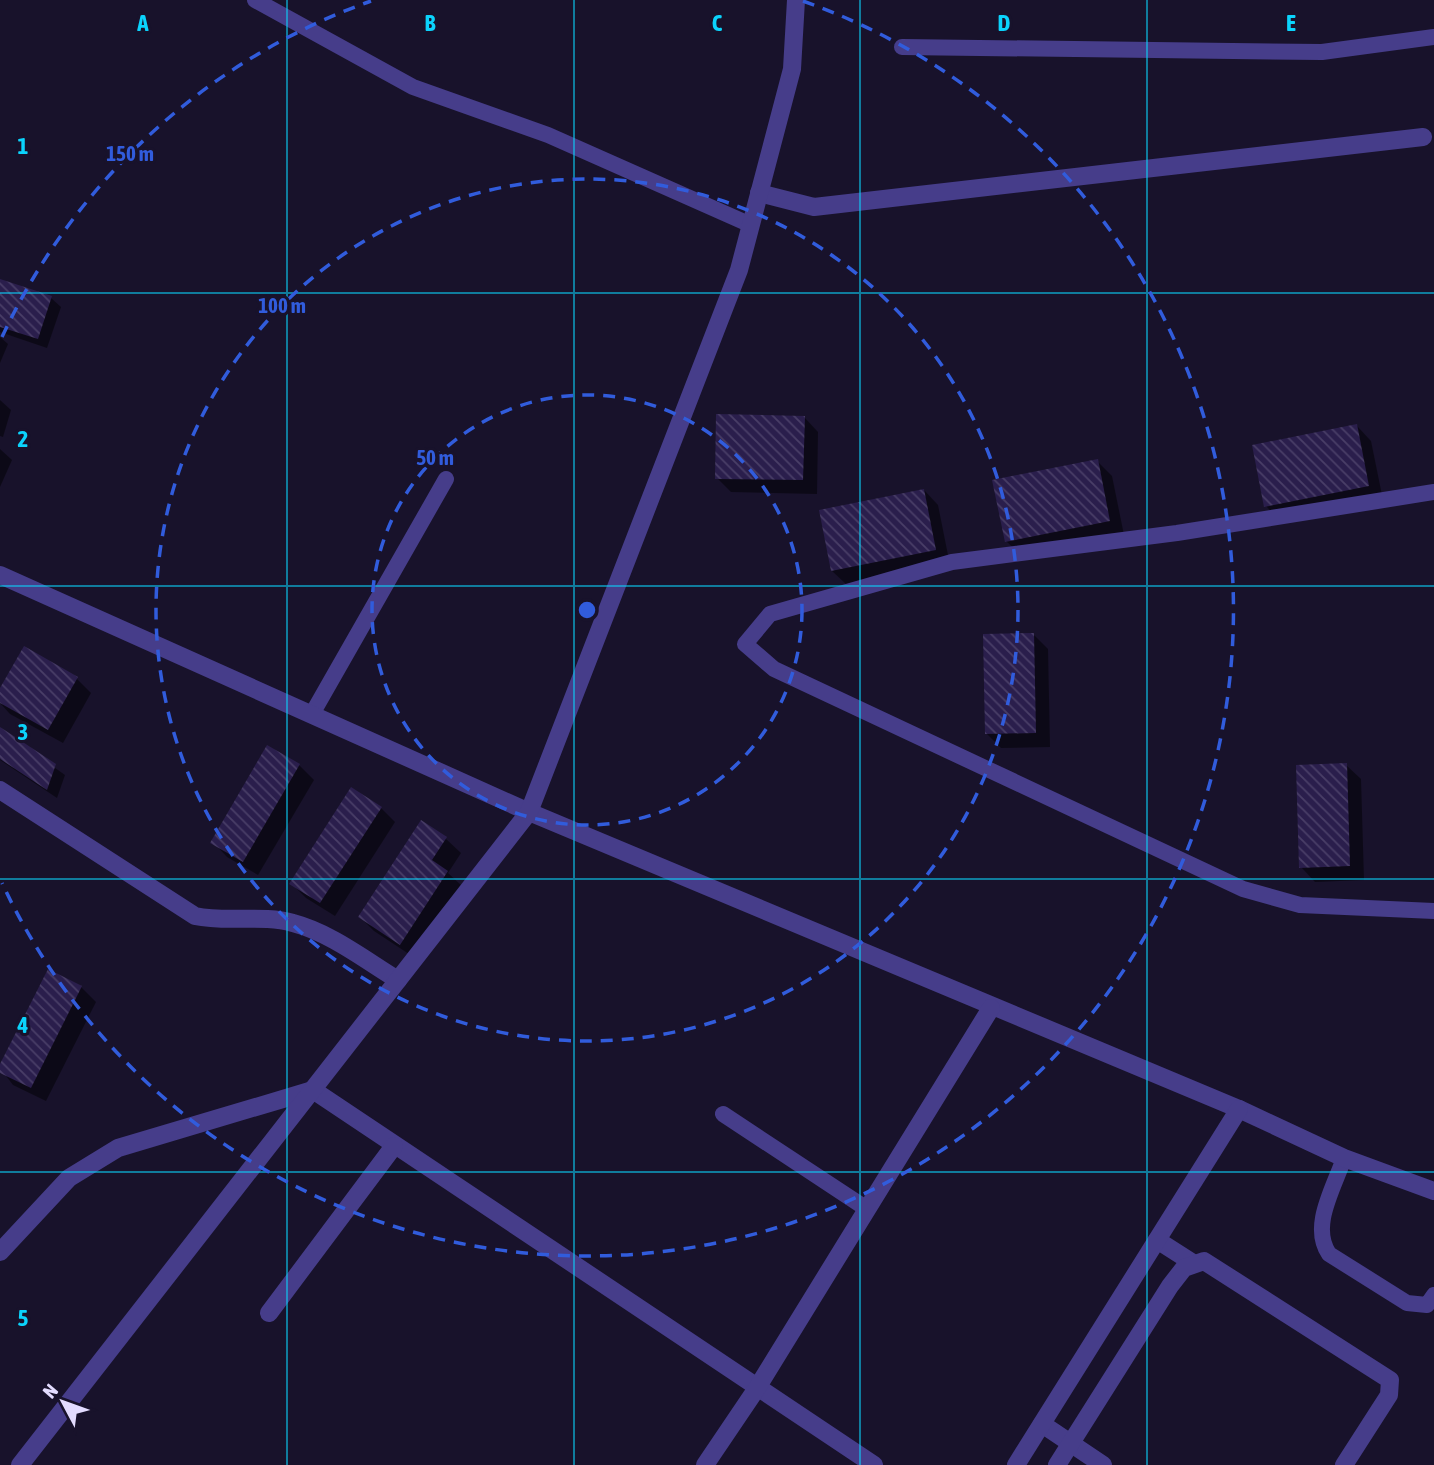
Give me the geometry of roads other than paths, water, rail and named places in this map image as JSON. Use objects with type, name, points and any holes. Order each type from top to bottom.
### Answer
[{"type":"street","points":[[20,1465],[529,812],[739,270],[792,69],[796,0]]},
{"type":"street","points":[[760,193],[814,207],[1423,137]]},
{"type":"street","points":[[0,575],[529,812],[991,1008],[1239,1109],[1344,1158],[1434,1191]]},
{"type":"street","points":[[0,790],[195,916],[219,921],[291,922],[323,935],[398,980]]},
{"type":"street","points":[[705,1465],[757,1388],[991,1008]]},
{"type":"street","points":[[313,1090],[874,1465]]},
{"type":"street","points":[[0,1252],[69,1178],[117,1148],[313,1090]]},
{"type":"street","points":[[1016,1465],[1239,1109]]},
{"type":"street","points":[[270,1313],[394,1146]]},
{"type":"street","points":[[1157,1240],[1193,1263]]},
{"type":"street","points":[[1057,1465],[1170,1286],[1184,1268],[1204,1261],[1390,1380],[1389,1395],[1344,1465]]},
{"type":"street","points":[[1042,1424],[1103,1465]]},
{"type":"lane","points":[[255,0],[413,86],[548,135],[751,225]]},
{"type":"lane","points":[[902,47],[1322,52],[1434,37]]},
{"type":"lane","points":[[312,714],[446,479]]},
{"type":"lane","points":[[1434,492],[1177,533],[952,562],[770,614],[745,644],[774,669],[1243,889],[1300,905],[1434,911]]},
{"type":"lane","points":[[723,1114],[867,1209]]},
{"type":"lane","points":[[1344,1158],[1319,1229],[1321,1242],[1329,1254],[1407,1303],[1427,1305],[1434,1295]]}]
